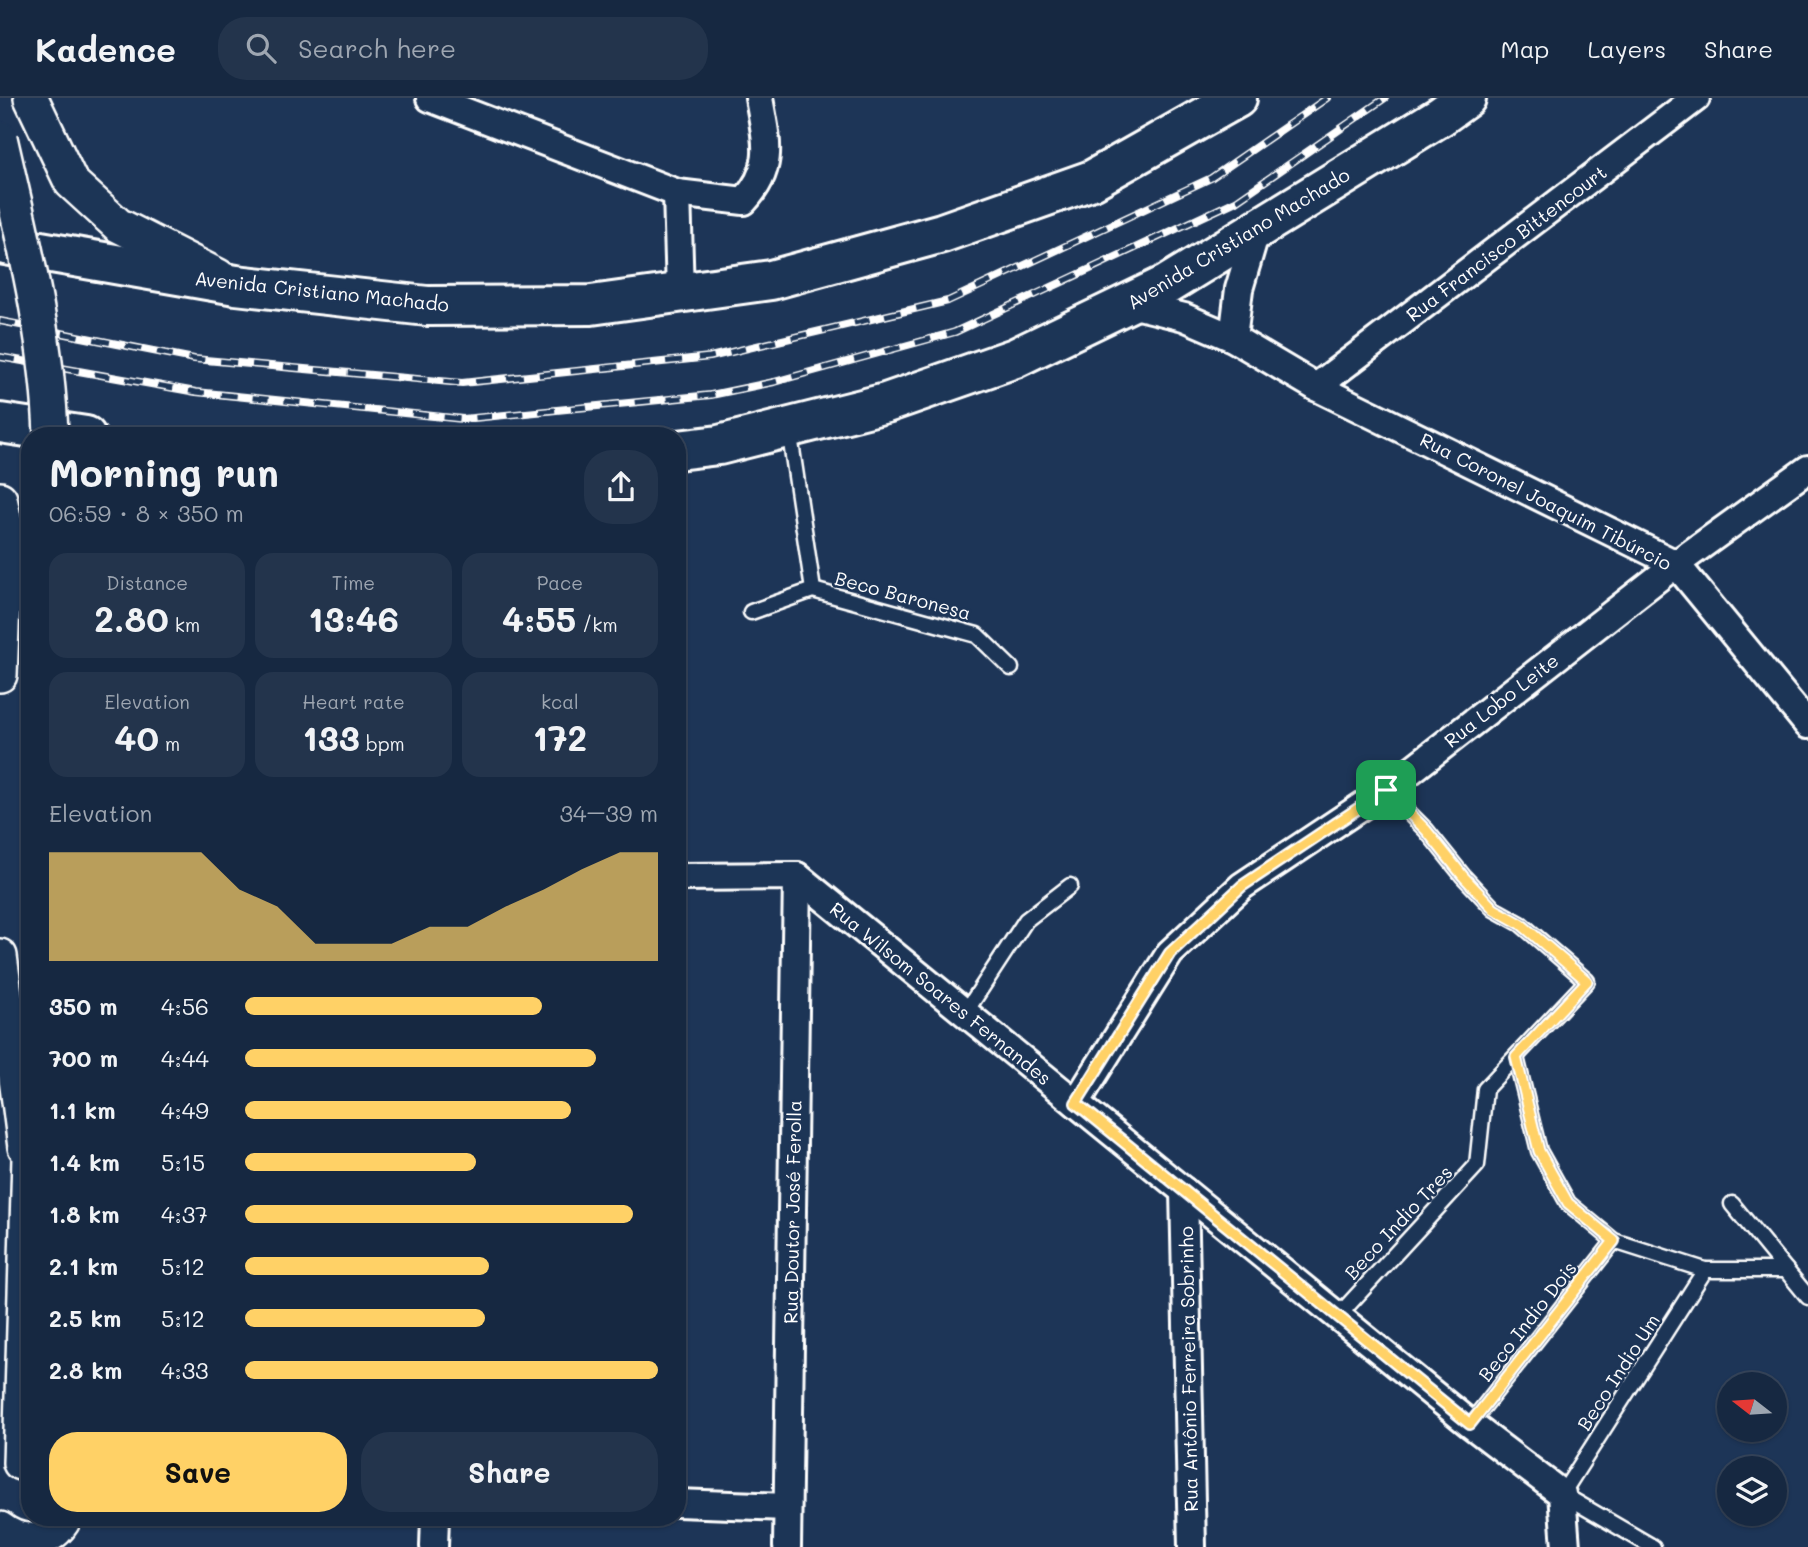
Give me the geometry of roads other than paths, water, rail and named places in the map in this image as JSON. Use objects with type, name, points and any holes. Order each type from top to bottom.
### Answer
[{"type":"highway","name":"Avenida Cristiano Machado","points":[[686,449],[719,444],[886,403],[1015,358],[1168,284],[1466,98]]},
{"type":"highway","name":"Avenida Cristiano Machado","points":[[0,244],[236,285],[427,306],[591,305],[771,280],[942,233],[1092,180],[1227,102]]},
{"type":"highway","points":[[0,423],[26,427]]},
{"type":"street","points":[[31,98],[71,182],[118,225],[236,285]]},
{"type":"street","points":[[430,98],[677,192],[744,201],[758,186],[768,151],[759,98]]},
{"type":"street","name":"Rua Francisco Bittencourt","points":[[1316,387],[1696,98]]},
{"type":"street","points":[[0,138],[30,270],[50,398],[51,427]]},
{"type":"street","points":[[677,192],[680,292]]},
{"type":"street","points":[[1233,338],[1239,289],[1257,228]]},
{"type":"street","name":"Rua Coronel Joaquim Tibúrcio","points":[[1131,304],[1184,317],[1233,338],[1316,387],[1676,564],[1808,725]]},
{"type":"street","name":"Rua Lobo Leite","points":[[1076,1103],[1170,953],[1242,886],[1386,790],[1676,564],[1808,468]]},
{"type":"street","points":[[0,499],[6,527],[0,675]]},
{"type":"street","points":[[686,877],[797,876]]},
{"type":"street","name":"Rua Wilsom Soares Fernandes","points":[[797,876],[1470,1424],[1562,1494]]},
{"type":"street","name":"Rua Doutor José Ferolla","points":[[787,1547],[797,876]]},
{"type":"street","points":[[0,956],[21,1110]]},
{"type":"street","name":"Rua Antônio Ferreira Sobrinho","points":[[1184,1191],[1192,1547]]},
{"type":"street","points":[[17,1467],[21,1356]]},
{"type":"street","points":[[1562,1494],[1566,1547]]},
{"type":"street","points":[[686,1503],[787,1507]]},
{"type":"street","points":[[0,1529],[10,1537],[33,1544],[56,1531],[59,1526]]},
{"type":"street","points":[[434,1547],[435,1526]]},
{"type":"lane","name":"Beco Baronesa","points":[[789,427],[813,590]]},
{"type":"lane","name":"Beco Baronesa","points":[[751,612],[813,590],[977,635],[1011,668]]},
{"type":"lane","name":"Beco Indio Tres","points":[[1338,1316],[1477,1165],[1485,1089],[1587,981],[1521,924],[1494,909],[1426,830],[1386,790]]},
{"type":"lane","points":[[965,1013],[1026,920],[1070,886]]},
{"type":"lane","points":[[1516,1057],[1539,1151],[1568,1203],[1614,1241],[1705,1270],[1786,1270]]},
{"type":"lane","points":[[1732,1204],[1808,1297]]},
{"type":"lane","name":"Beco Indio Dois","points":[[1470,1424],[1614,1241]]},
{"type":"lane","name":"Beco Indio Um","points":[[1562,1494],[1705,1270]]},
{"type":"lane","points":[[1562,1494],[1653,1547]]},
{"type":"railway","points":[[0,321],[194,359],[462,383],[710,357],[948,301],[1211,178],[1327,98]]},
{"type":"railway","points":[[0,357],[196,392],[463,419],[711,395],[774,382],[955,332],[1236,201],[1385,98]]}]
